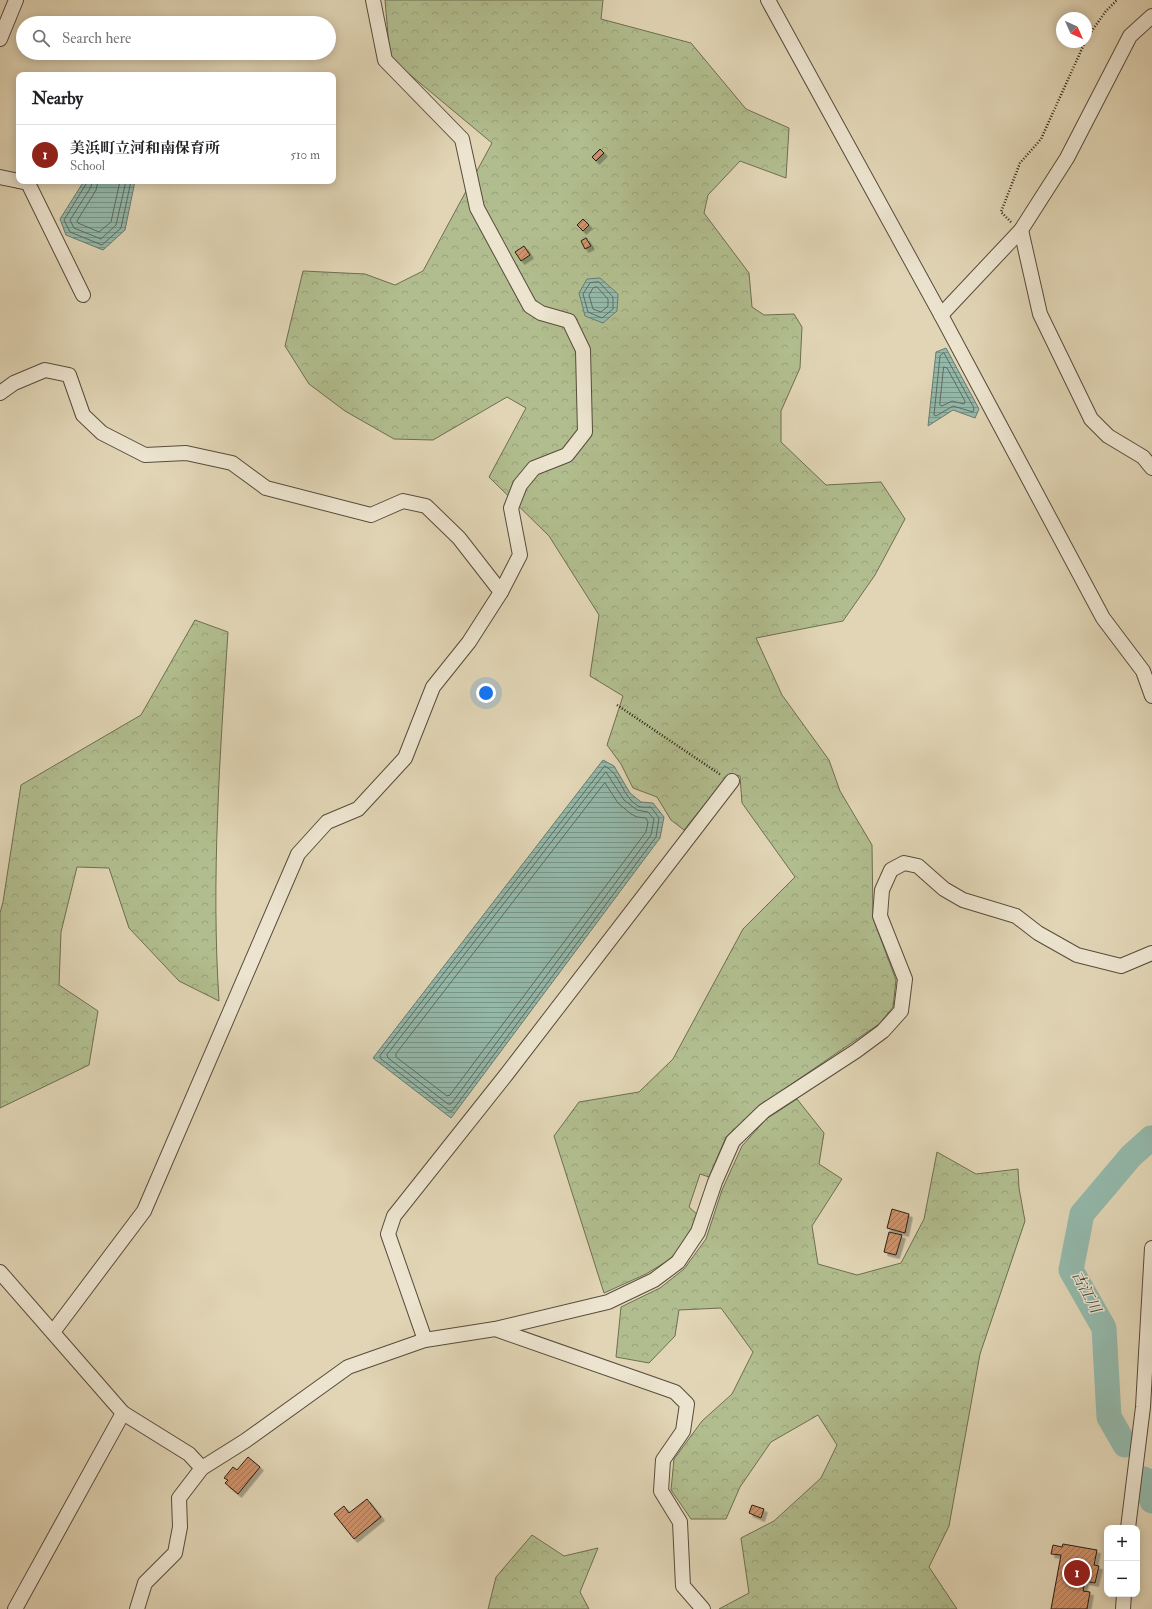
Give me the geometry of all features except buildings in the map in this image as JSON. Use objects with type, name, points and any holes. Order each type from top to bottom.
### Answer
[{"type":"street","points":[[0,39],[16,0]]},
{"type":"street","points":[[53,1332],[144,1210],[298,854],[327,822],[358,809],[405,758],[434,687],[469,642],[501,592],[520,555],[511,508],[520,485],[534,468],[567,455],[585,432],[583,350],[569,321],[541,313],[530,306],[477,208],[462,139],[385,60],[373,0]]},
{"type":"street","points":[[768,0],[941,315],[1104,618],[1143,671],[1152,696]]},
{"type":"street","points":[[941,315],[1021,230],[1067,158],[1130,36],[1152,16]]},
{"type":"street","points":[[0,176],[16,180]]},
{"type":"street","points":[[28,184],[83,295]]},
{"type":"street","points":[[1021,230],[1040,314],[1091,419],[1108,436],[1143,457],[1152,468]]},
{"type":"street","points":[[0,393],[14,383],[45,370],[69,375],[83,415],[102,433],[145,455],[186,453],[232,463],[266,488],[371,516],[403,501],[426,506],[459,538],[501,592]]},
{"type":"street","points":[[425,1340],[388,1234],[394,1216],[506,1075],[732,782]]},
{"type":"street","points":[[137,1609],[145,1583],[175,1553],[180,1527],[179,1498],[202,1468],[245,1441],[348,1366],[425,1340],[495,1329],[608,1302],[654,1280],[678,1262],[698,1232],[715,1182],[733,1141],[764,1111],[856,1051],[883,1031],[901,1011],[905,980],[880,916],[882,890],[890,870],[904,863],[918,866],[944,889],[963,900],[1016,916],[1038,933],[1077,954],[1121,966],[1152,953]]},
{"type":"street","points":[[1128,1525],[1143,1407],[1152,1248]]},
{"type":"street","points":[[0,1272],[123,1413],[190,1454],[202,1468]]},
{"type":"street","points":[[495,1329],[674,1392],[687,1404],[683,1431],[663,1460],[661,1491],[680,1522],[683,1586],[703,1609]]},
{"type":"street","points":[[15,1609],[123,1413]]},
{"type":"street","points":[[1123,1609],[1124,1597]]},
{"type":"path","points":[[1092,31],[1106,11],[1117,0]]},
{"type":"path","points":[[1021,230],[1001,212],[1020,163],[1041,139],[1082,48]]},
{"type":"path","points":[[617,705],[732,782]]},
{"type":"green space","points":[[385,0],[603,0],[601,19],[691,43],[746,109],[789,128],[786,178],[740,161],[708,195],[704,213],[749,273],[752,307],[764,315],[794,314],[802,327],[800,368],[781,411],[781,442],[826,485],[881,482],[905,519],[875,575],[843,621],[756,638],[782,695],[829,760],[840,791],[872,845],[873,918],[896,980],[893,1007],[879,1024],[764,1103],[726,1137],[709,1177],[700,1174],[689,1207],[699,1216],[674,1257],[646,1274],[604,1293],[554,1136],[579,1102],[639,1092],[673,1059],[743,929],[795,877],[742,803],[740,776],[729,774],[684,830],[671,820],[657,797],[633,788],[621,764],[607,745],[623,696],[590,676],[599,615],[549,536],[489,477],[526,408],[507,397],[433,440],[394,439],[345,411],[309,384],[285,346],[303,271],[365,274],[395,285],[423,271],[492,143],[390,58]]},
{"type":"green space","points":[[195,620],[228,632],[216,863],[219,1001],[179,981],[129,928],[109,868],[77,867],[61,932],[59,985],[98,1011],[89,1065],[0,1108],[0,913],[21,785],[141,715]]},
{"type":"green space","points":[[797,1099],[824,1133],[819,1164],[842,1179],[812,1226],[818,1264],[857,1275],[901,1263],[924,1219],[937,1152],[976,1174],[1018,1169],[1019,1188],[1025,1221],[980,1354],[949,1526],[929,1567],[957,1609],[719,1609],[749,1593],[741,1538],[774,1521],[821,1478],[837,1445],[818,1415],[771,1442],[740,1487],[726,1519],[691,1519],[671,1490],[674,1459],[702,1421],[732,1394],[753,1352],[721,1308],[679,1310],[675,1336],[649,1363],[616,1357],[621,1307],[660,1288],[684,1269],[706,1239],[722,1190],[742,1146],[766,1119]]},
{"type":"green space","points":[[532,1535],[564,1556],[598,1548],[580,1592],[589,1609],[488,1609],[496,1577]]},
{"type":"water","points":[[82,184],[134,184],[125,230],[103,250],[66,235],[60,219]]},
{"type":"water","points":[[600,278],[618,294],[617,311],[603,323],[585,316],[579,293],[587,279]]},
{"type":"water","points":[[946,348],[979,409],[975,418],[953,410],[928,426],[936,352]]},
{"type":"water","points":[[603,760],[614,766],[630,793],[641,802],[653,803],[664,817],[660,838],[451,1118],[373,1058]]},
{"type":"waterway","name":"古江川","points":[[1125,1445],[1109,1417],[1104,1328],[1071,1270],[1082,1214],[1131,1156],[1151,1138]]},
{"type":"waterway","name":"古江川","points":[[1144,1479],[1152,1501]]},
{"type":"place","name":"美浜町立河和南保育所","points":[[1077,1573]]}]
